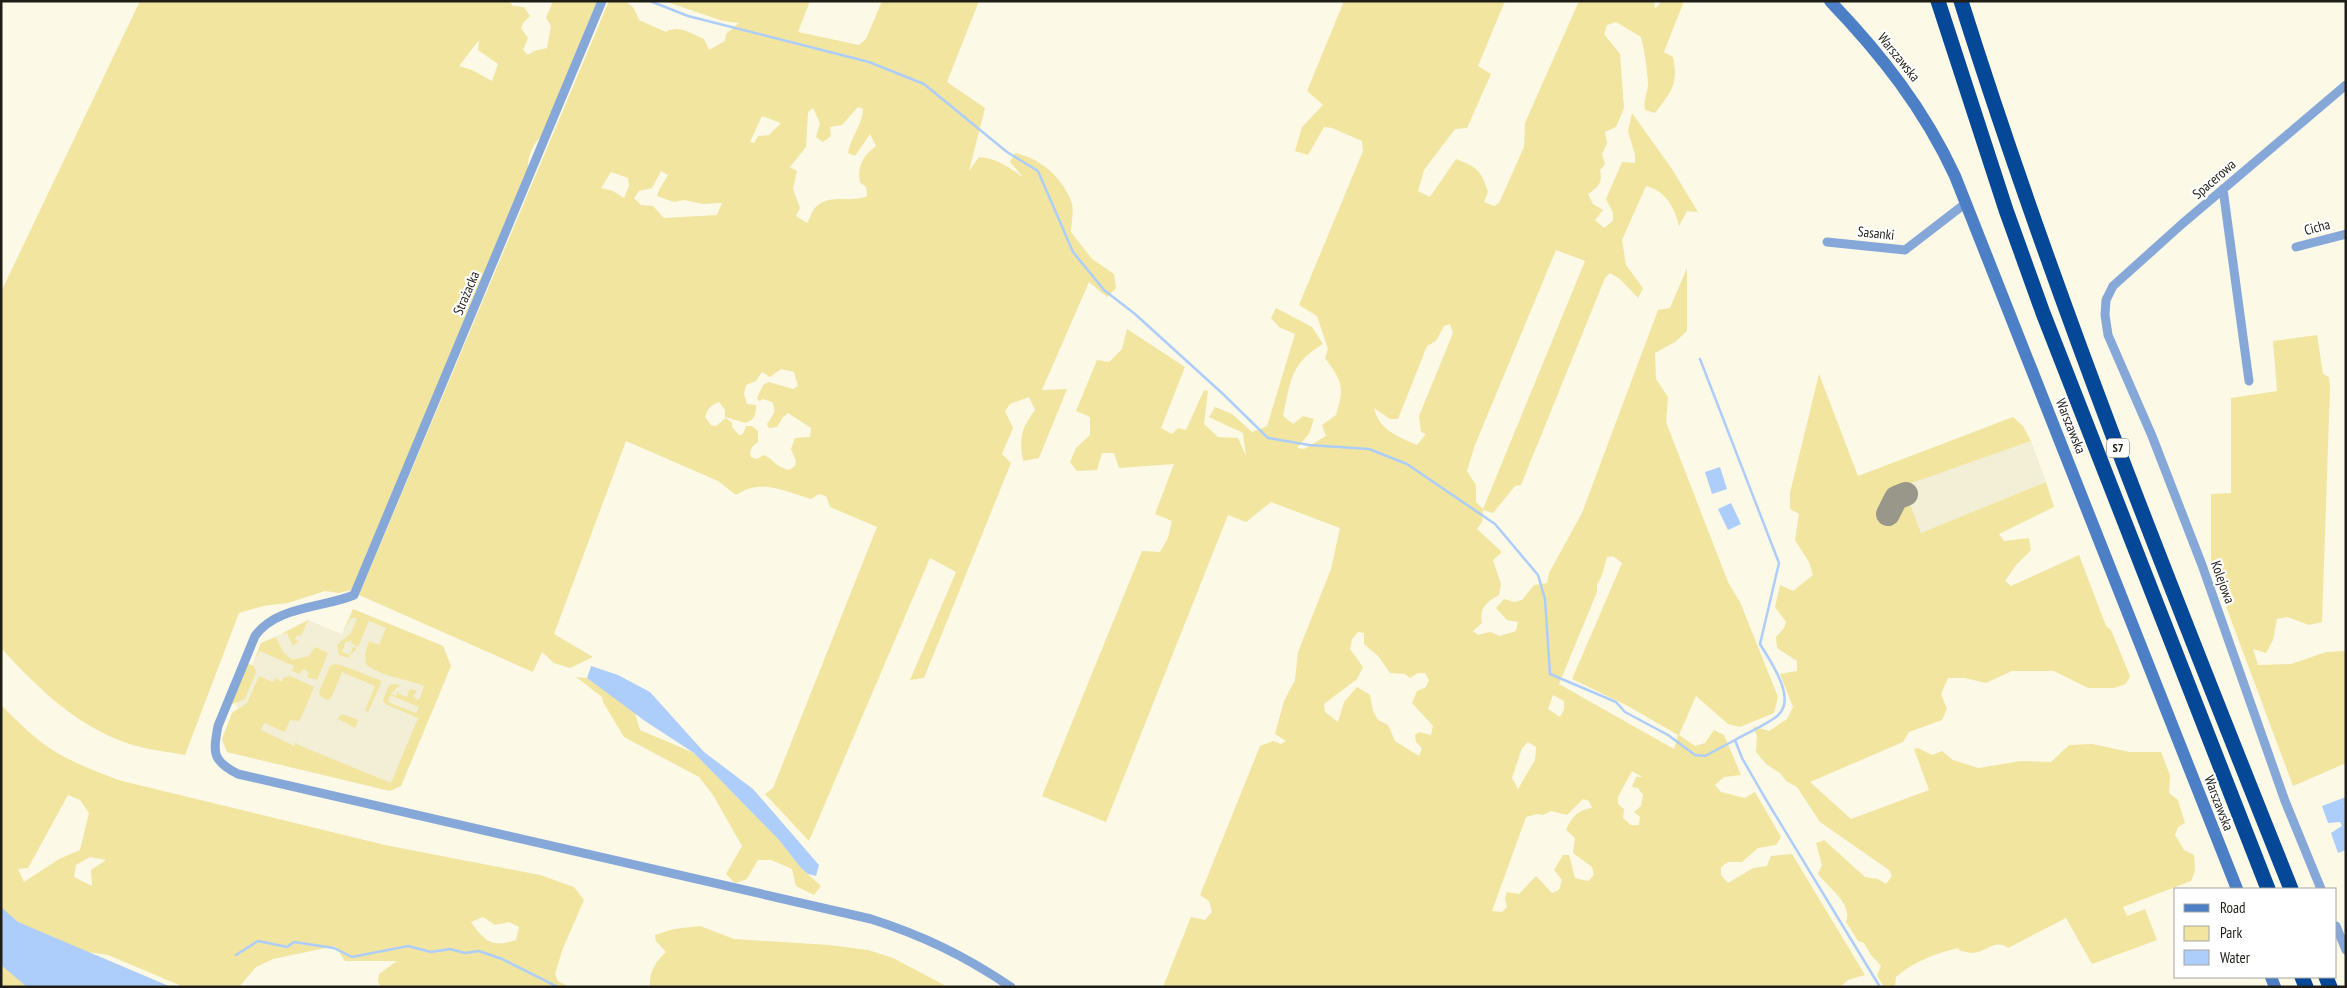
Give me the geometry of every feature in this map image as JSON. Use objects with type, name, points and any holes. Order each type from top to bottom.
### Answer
[{"type":"highway","name":"S7","points":[[1938,1],[2006,210],[2043,313],[2268,888]]},
{"type":"highway","name":"S7","points":[[1961,1],[2011,159],[2062,304],[2291,888]]},
{"type":"street","name":"Strażacka","points":[[602,1],[354,595],[289,614],[262,626],[255,636],[218,726],[215,754],[222,766],[238,774],[871,920],[930,940],[953,951],[1011,987]]},
{"type":"street","name":"Warszawska","points":[[1830,1],[1875,49],[1910,96],[1937,139],[1966,203],[2237,888]]},
{"type":"street","name":"Spacerowa","points":[[2106,300],[2112,286],[2346,85]]},
{"type":"street","points":[[2224,188],[2249,381]]},
{"type":"street","name":"Sasanki","points":[[1827,242],[1905,250],[1966,203]]},
{"type":"street","name":"Cicha","points":[[2296,247],[2346,234]]},
{"type":"street","name":"Kolejowa","points":[[2106,300],[2105,315],[2108,335],[2152,436],[2202,565],[2285,801],[2321,888]]},
{"type":"street","points":[[2337,928],[2346,950]]},
{"type":"shaded area","points":[[2031,441],[2046,482],[1921,534],[1902,486]]},
{"type":"shaded area","points":[[353,609],[443,646],[451,666],[401,786],[390,791],[227,752],[222,739],[232,713],[238,709],[236,705],[261,643],[302,625],[308,620],[342,634]]},
{"type":"green space","points":[[140,1],[509,1],[513,6],[524,7],[530,16],[521,28],[528,38],[523,50],[528,55],[534,51],[547,48],[551,26],[546,18],[553,1],[597,1],[542,136],[531,151],[528,169],[352,590],[338,593],[325,591],[288,603],[263,606],[239,613],[185,755],[129,744],[86,724],[41,689],[1,648],[1,292]],"holes":[[[479,40],[478,50],[498,64],[492,81],[472,70],[459,66]]]},
{"type":"green space","points":[[609,1],[628,3],[634,9],[639,20],[666,32],[680,29],[690,32],[704,39],[709,50],[725,41],[726,34],[739,23],[723,21],[664,1],[810,1],[798,32],[859,45],[866,39],[882,1],[979,1],[947,82],[985,108],[969,171],[979,157],[997,161],[1023,177],[1010,162],[1015,153],[1042,164],[1063,186],[1072,204],[1071,232],[1092,259],[1114,274],[1116,288],[1107,297],[1089,282],[1042,390],[1067,389],[1039,458],[1023,461],[1022,434],[1035,410],[1029,397],[1010,404],[1005,411],[1013,428],[1002,454],[1011,463],[924,678],[910,680],[956,572],[930,558],[809,841],[765,794],[773,788],[877,527],[830,507],[826,496],[819,494],[811,499],[782,490],[763,487],[754,487],[736,495],[718,481],[626,441],[554,634],[593,657],[570,668],[554,663],[542,652],[533,672],[359,595]],"holes":[[[858,107],[863,109],[861,120],[848,153],[855,156],[870,134],[876,146],[864,157],[859,171],[860,182],[866,187],[867,196],[826,201],[814,209],[807,223],[796,216],[800,208],[793,189],[797,171],[790,167],[806,147],[808,112],[813,108],[820,123],[816,137],[823,142],[831,136],[830,127],[842,125]],[[762,116],[781,123],[769,135],[758,136],[754,143],[750,142]],[[661,171],[668,175],[657,196],[674,202],[684,200],[703,204],[722,203],[717,215],[664,218],[653,206],[641,205],[634,198],[639,191],[652,188]],[[611,172],[628,178],[629,186],[624,198],[613,191],[601,188]],[[781,369],[794,372],[798,386],[793,389],[769,382],[763,385],[757,398],[759,401],[763,399],[772,402],[774,413],[767,424],[769,428],[777,427],[788,413],[811,428],[810,437],[795,438],[791,449],[796,461],[795,466],[789,470],[780,467],[764,455],[757,459],[751,457],[752,447],[758,442],[758,431],[752,426],[746,426],[743,434],[739,435],[732,427],[732,423],[726,418],[716,426],[711,425],[705,417],[710,408],[719,402],[725,410],[725,417],[746,423],[751,420],[755,414],[756,405],[747,404],[744,394],[746,385],[756,381],[762,372],[770,377]]]},
{"type":"green space","points":[[1344,1],[1505,1],[1478,66],[1491,74],[1467,128],[1455,129],[1424,170],[1418,191],[1430,197],[1456,159],[1469,164],[1477,170],[1488,192],[1484,202],[1494,206],[1499,203],[1524,147],[1525,123],[1579,1],[1654,1],[1655,9],[1662,1],[1684,1],[1664,52],[1673,57],[1675,66],[1674,81],[1669,93],[1655,113],[1645,110],[1648,84],[1646,60],[1641,37],[1616,22],[1607,25],[1604,34],[1620,54],[1624,108],[1616,127],[1605,132],[1607,143],[1602,154],[1605,164],[1600,170],[1600,182],[1588,194],[1593,204],[1603,210],[1595,220],[1604,228],[1613,221],[1613,213],[1606,199],[1622,162],[1635,163],[1635,155],[1628,131],[1632,113],[1672,169],[1698,212],[1687,211],[1679,226],[1672,206],[1664,196],[1659,191],[1646,186],[1622,240],[1626,265],[1643,288],[1638,298],[1620,279],[1610,273],[1605,278],[1521,485],[1515,486],[1493,513],[1483,510],[1482,522],[1477,529],[1502,552],[1493,560],[1501,584],[1499,595],[1485,606],[1481,617],[1482,623],[1473,631],[1478,635],[1490,632],[1500,636],[1516,631],[1518,622],[1507,620],[1496,608],[1504,599],[1514,602],[1522,600],[1534,585],[1547,583],[1549,573],[1582,513],[1658,310],[1670,308],[1687,268],[1687,331],[1675,342],[1655,353],[1656,379],[1668,397],[1666,422],[1728,582],[1740,602],[1778,697],[1774,713],[1740,727],[1728,724],[1696,696],[1679,735],[1695,746],[1705,743],[1714,730],[1724,735],[1741,775],[1724,777],[1715,785],[1721,792],[1745,798],[1755,792],[1781,837],[1776,845],[1758,848],[1742,862],[1728,862],[1721,867],[1721,875],[1728,883],[1753,868],[1767,866],[1771,856],[1792,854],[1865,975],[1848,980],[1840,987],[1163,987],[1191,917],[1205,920],[1212,912],[1209,901],[1200,895],[1260,746],[1273,741],[1281,744],[1286,741],[1275,734],[1284,701],[1295,680],[1298,652],[1331,569],[1340,528],[1271,502],[1246,522],[1228,515],[1106,822],[1042,796],[1142,551],[1160,552],[1168,538],[1172,521],[1155,514],[1174,464],[1119,468],[1114,453],[1102,453],[1097,470],[1077,471],[1070,462],[1076,448],[1090,435],[1090,417],[1076,411],[1097,360],[1109,362],[1122,349],[1127,329],[1185,367],[1161,428],[1172,434],[1178,428],[1186,430],[1204,390],[1208,391],[1204,424],[1218,437],[1238,438],[1246,456],[1243,433],[1209,417],[1215,407],[1232,414],[1252,432],[1267,426],[1295,334],[1279,327],[1271,318],[1276,308],[1312,327],[1323,344],[1312,351],[1298,366],[1290,383],[1283,416],[1293,424],[1303,416],[1314,419],[1309,434],[1297,448],[1304,449],[1326,436],[1322,425],[1336,415],[1341,391],[1340,385],[1325,358],[1328,349],[1317,316],[1299,305],[1363,151],[1362,141],[1332,128],[1324,127],[1308,155],[1295,151],[1302,127],[1323,105],[1307,91]],"holes":[[[1556,250],[1585,261],[1483,509],[1476,502],[1476,485],[1467,471],[1475,445]],[[1450,324],[1453,333],[1419,416],[1421,432],[1426,434],[1417,445],[1396,435],[1385,427],[1376,416],[1374,408],[1390,419],[1398,419],[1427,346],[1436,341],[1444,326]],[[1613,556],[1622,563],[1572,679],[1628,706],[1678,735],[1674,749],[1559,684],[1597,592],[1597,584],[1602,575],[1607,557]],[[1358,632],[1364,633],[1364,644],[1379,657],[1390,673],[1405,674],[1410,678],[1418,673],[1425,673],[1429,680],[1426,687],[1417,691],[1412,703],[1433,726],[1431,735],[1419,732],[1415,735],[1416,742],[1422,748],[1419,756],[1395,741],[1388,725],[1378,720],[1373,711],[1370,695],[1357,687],[1344,702],[1338,722],[1325,712],[1324,704],[1357,679],[1363,667],[1350,649],[1352,639]],[[1553,695],[1564,701],[1564,710],[1560,717],[1548,709]],[[1528,742],[1536,747],[1535,760],[1518,789],[1512,778],[1522,748]],[[1632,771],[1642,777],[1636,777],[1632,787],[1638,788],[1643,795],[1641,806],[1634,812],[1640,817],[1639,825],[1631,825],[1623,818],[1624,809],[1618,804],[1618,797]],[[1583,799],[1589,801],[1592,808],[1576,814],[1566,830],[1575,838],[1573,853],[1592,867],[1594,875],[1588,881],[1575,878],[1569,855],[1563,855],[1554,870],[1562,880],[1559,890],[1552,893],[1536,876],[1519,894],[1507,892],[1505,898],[1507,907],[1502,912],[1492,911],[1526,817],[1537,814],[1543,815],[1551,811],[1567,815]]]},
{"type":"green space","points":[[2317,335],[2323,374],[2329,377],[2330,388],[2322,622],[2309,625],[2287,617],[2277,619],[2273,640],[2266,653],[2253,649],[2258,665],[2291,664],[2326,652],[2346,651],[2346,763],[2293,786],[2211,566],[2211,494],[2231,493],[2231,398],[2277,391],[2273,341]]},
{"type":"green space","points":[[1819,374],[1858,476],[2013,417],[2023,426],[2031,441],[1903,486],[1921,533],[2046,482],[2054,507],[1999,534],[2004,541],[2029,538],[2031,550],[2016,565],[2005,581],[2011,586],[2079,555],[2106,626],[2111,630],[2130,676],[2126,684],[2114,688],[2088,688],[2054,671],[2012,671],[1986,683],[1965,678],[1948,678],[1941,694],[1947,709],[1942,720],[1909,732],[1903,742],[1810,782],[1851,819],[1929,790],[1914,749],[1918,748],[1932,755],[1942,751],[1953,760],[1978,768],[2021,761],[2051,762],[2069,745],[2092,744],[2130,752],[2161,752],[2170,775],[2169,793],[2178,800],[2185,823],[2178,827],[2175,835],[2184,850],[2194,855],[2195,871],[2191,881],[2123,907],[2127,916],[2145,909],[2157,940],[2092,964],[2066,918],[2008,948],[2003,945],[1994,945],[1973,953],[1960,951],[1958,948],[1917,962],[1896,977],[1895,987],[1884,987],[1877,975],[1881,966],[1871,955],[1864,943],[1858,941],[1846,922],[1846,909],[1839,896],[1818,874],[1822,865],[1816,843],[1824,840],[1865,877],[1878,879],[1886,884],[1892,876],[1889,870],[1820,822],[1797,787],[1786,781],[1781,774],[1766,764],[1756,752],[1757,736],[1753,726],[1769,731],[1787,719],[1793,707],[1780,674],[1797,671],[1797,661],[1777,648],[1776,637],[1784,628],[1786,622],[1775,607],[1780,585],[1793,591],[1813,575],[1809,562],[1795,540],[1799,514],[1790,509],[1790,493]]},
{"type":"green space","points":[[353,609],[443,646],[451,666],[401,786],[390,791],[227,752],[222,739],[232,713],[247,703],[259,676],[273,682],[275,678],[282,682],[283,678],[290,676],[314,687],[301,718],[298,721],[290,720],[285,732],[264,723],[261,730],[294,746],[297,739],[296,744],[391,783],[418,718],[385,704],[383,700],[388,687],[393,684],[400,685],[391,694],[396,696],[398,690],[399,694],[407,697],[410,689],[417,691],[413,696],[417,700],[420,698],[424,686],[378,672],[366,664],[365,654],[369,641],[379,645],[386,628],[369,621],[358,647],[351,643],[352,638],[350,642],[346,641],[342,652],[350,655],[353,647],[357,648],[348,658],[339,655],[337,645],[351,633],[357,618],[351,618],[343,632]],"holes":[[[390,695],[419,707],[416,713],[388,702]]]},
{"type":"green space","points":[[308,620],[301,636],[297,635],[295,640],[299,641],[293,646],[287,633],[281,634]]},
{"type":"green space","points":[[276,637],[283,652],[292,660],[309,656],[315,647],[328,653],[317,680],[307,677],[309,672],[303,669],[300,674],[292,671],[294,666],[260,651],[255,659],[261,643]]},
{"type":"green space","points":[[248,664],[254,666],[256,672],[245,699],[233,704],[231,703]]},
{"type":"green space","points":[[335,664],[382,681],[368,712],[365,710],[375,686],[342,672],[332,696],[328,700],[321,697],[319,692],[330,666]]},
{"type":"green space","points":[[576,677],[587,678],[635,713],[640,730],[694,753],[779,840],[801,868],[821,886],[814,895],[796,886],[792,869],[771,860],[758,860],[747,879],[735,883],[726,874],[742,846],[713,795],[699,777],[624,737],[603,702],[602,697]]},
{"type":"green space","points":[[1,705],[41,742],[59,754],[118,780],[385,845],[540,875],[574,887],[584,900],[563,948],[555,974],[558,981],[569,987],[381,987],[378,982],[379,974],[397,961],[345,961],[335,946],[273,959],[256,967],[239,987],[184,987],[108,955],[88,952],[171,987],[1,987]],"holes":[[[68,795],[80,800],[89,813],[80,850],[59,859],[24,882],[18,869],[28,868]],[[90,857],[106,860],[91,870],[92,886],[74,877],[76,865]],[[483,917],[495,925],[509,922],[519,927],[516,940],[501,943],[490,942],[485,939],[471,922]]]},
{"type":"green space","points":[[342,714],[358,720],[355,728],[338,719],[335,721]]},
{"type":"green space","points":[[700,926],[734,939],[829,945],[868,950],[893,958],[948,987],[650,987],[654,968],[666,952],[656,941],[655,935],[674,929]]},
{"type":"water","points":[[1720,467],[1727,489],[1712,494],[1705,472]]},
{"type":"water","points":[[1731,503],[1741,524],[1728,530],[1718,509]]},
{"type":"water","points":[[591,666],[618,675],[650,692],[704,752],[753,789],[819,865],[816,876],[808,874],[801,868],[779,840],[694,753],[645,721],[587,678]]},
{"type":"water","points":[[2346,797],[2346,850],[2338,853],[2331,833],[2342,826],[2340,822],[2328,823],[2322,806]]},
{"type":"water","points":[[1,907],[18,922],[171,987],[27,987],[1,965]]},
{"type":"waterway","points":[[650,1],[688,16],[869,62],[924,84],[1007,152],[1038,171],[1073,252],[1104,290],[1135,314],[1268,438],[1309,445],[1369,449],[1407,464],[1495,524],[1538,575],[1545,599],[1550,674],[1616,702],[1625,712],[1668,735],[1695,755],[1705,756],[1735,740]]},
{"type":"waterway","points":[[1700,359],[1779,563],[1760,644],[1776,670],[1784,691],[1785,701],[1782,710],[1776,717],[1735,740],[1742,758],[1765,798],[1880,987]]},
{"type":"waterway","points":[[236,955],[258,941],[287,947],[294,942],[334,948],[352,957],[408,946],[431,952],[450,949],[465,953],[479,951],[502,959],[558,987]]},
{"type":"taxiway","points":[[1888,514],[1896,498],[1906,494]]}]
